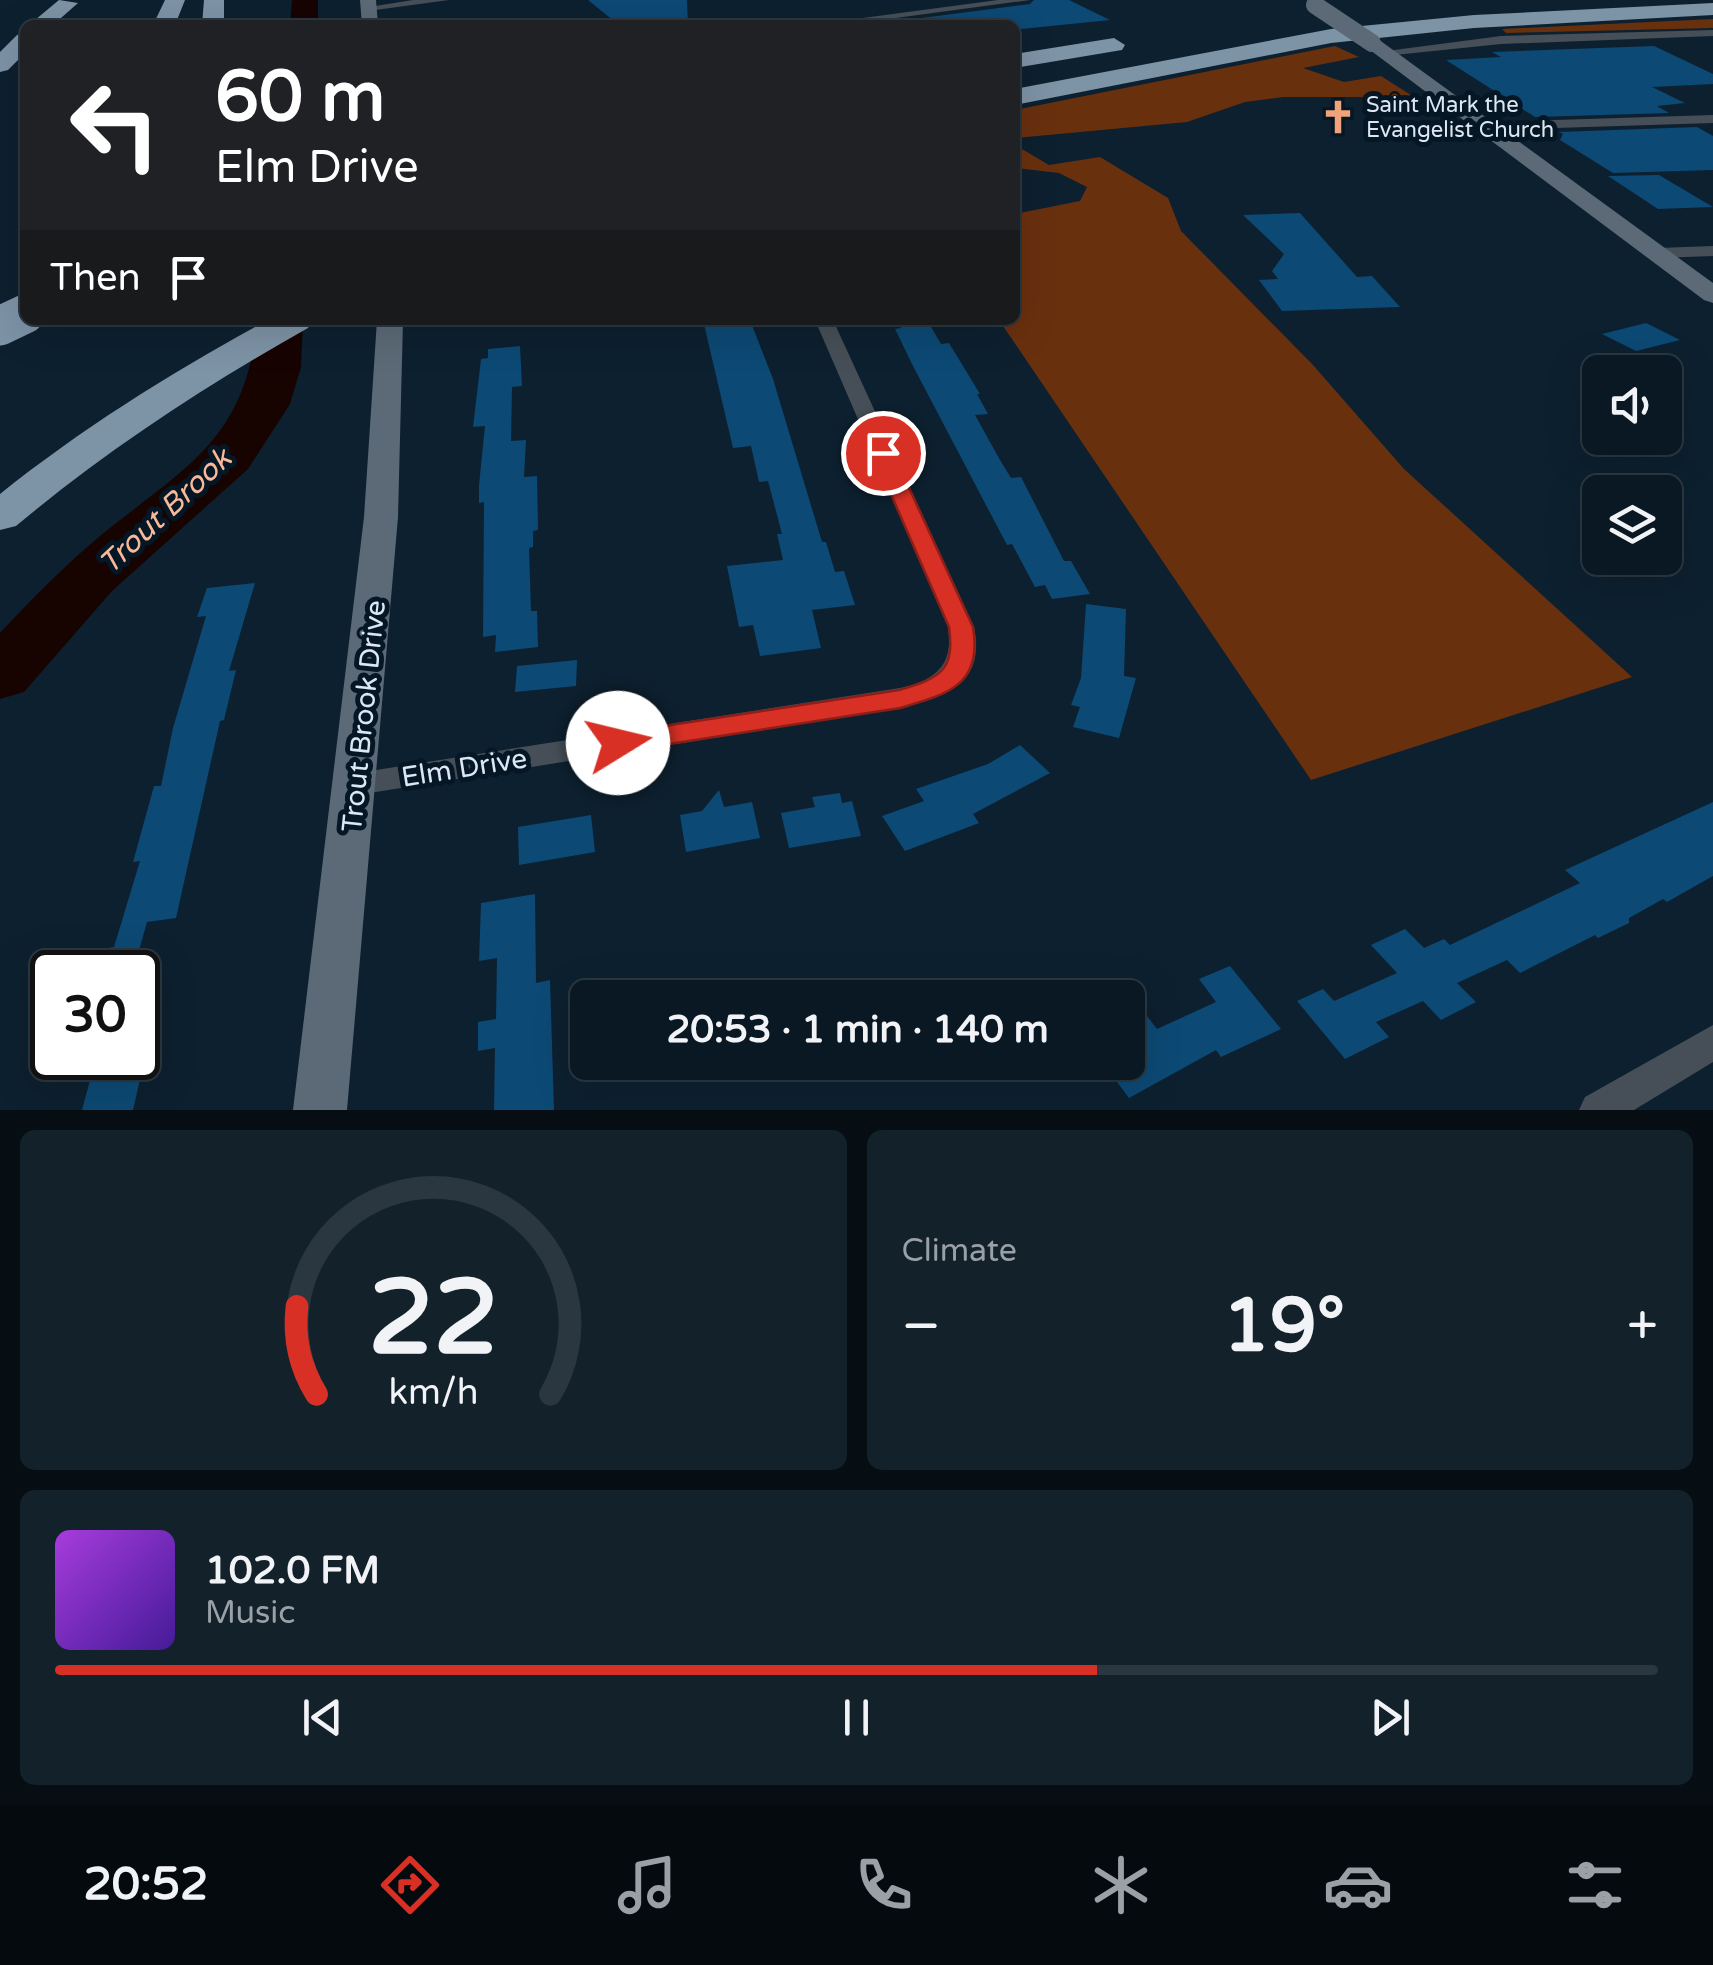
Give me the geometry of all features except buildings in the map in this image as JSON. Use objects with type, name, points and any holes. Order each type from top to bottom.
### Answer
[{"type":"highway","points":[[1397,6],[1475,0]]},
{"type":"highway","points":[[46,20],[69,1]]},
{"type":"highway","points":[[1307,7],[1364,9]]},
{"type":"highway","points":[[1020,96],[1328,37],[1500,19],[1713,8]]},
{"type":"highway","points":[[1020,60],[1146,40]]},
{"type":"highway","points":[[0,65],[20,45]]},
{"type":"highway","points":[[0,330],[20,307]]},
{"type":"highway","points":[[0,516],[69,460],[183,381],[286,325]]},
{"type":"main road","points":[[1307,7],[1379,48],[1489,126],[1713,295]]},
{"type":"main road","name":"Trout Brook Drive","points":[[320,1110],[357,784],[395,325]]},
{"type":"street","points":[[369,11],[444,0]]},
{"type":"street","points":[[858,20],[1025,0]]},
{"type":"street","points":[[1379,48],[1713,33]]},
{"type":"street","points":[[1489,126],[1713,120]]},
{"type":"street","points":[[1658,253],[1713,251]]},
{"type":"street","name":"Elm Drive","points":[[357,784],[900,698],[930,689],[957,672],[965,654],[961,627],[826,325]]},
{"type":"street","points":[[1598,1110],[1713,1042]]},
{"type":"shaded area","points":[[1713,19],[1713,28],[1506,33],[1502,29]]},
{"type":"shaded area","points":[[1335,46],[1359,57],[1303,68],[1344,82],[1381,76],[1414,97],[1283,97],[1245,102],[1187,122],[1020,138],[1020,109]]},
{"type":"shaded area","points":[[1020,148],[1049,165],[1100,157],[1168,198],[1181,231],[1313,365],[1404,469],[1632,677],[1311,780],[1002,325],[1020,325],[1020,213],[1080,201],[1087,187],[1059,173],[1020,169]]},
{"type":"waterway","name":"Trout Brook","points":[[304,20],[305,0]]},
{"type":"waterway","name":"Trout Brook","points":[[0,676],[90,577],[205,481],[249,432],[275,373],[280,325]]},
{"type":"place","name":"Saint Mark the Evangelist Church","points":[[1338,117]]},
{"type":"route","points":[[618,743],[916,695],[957,672],[965,654],[961,627],[883,453]]}]
